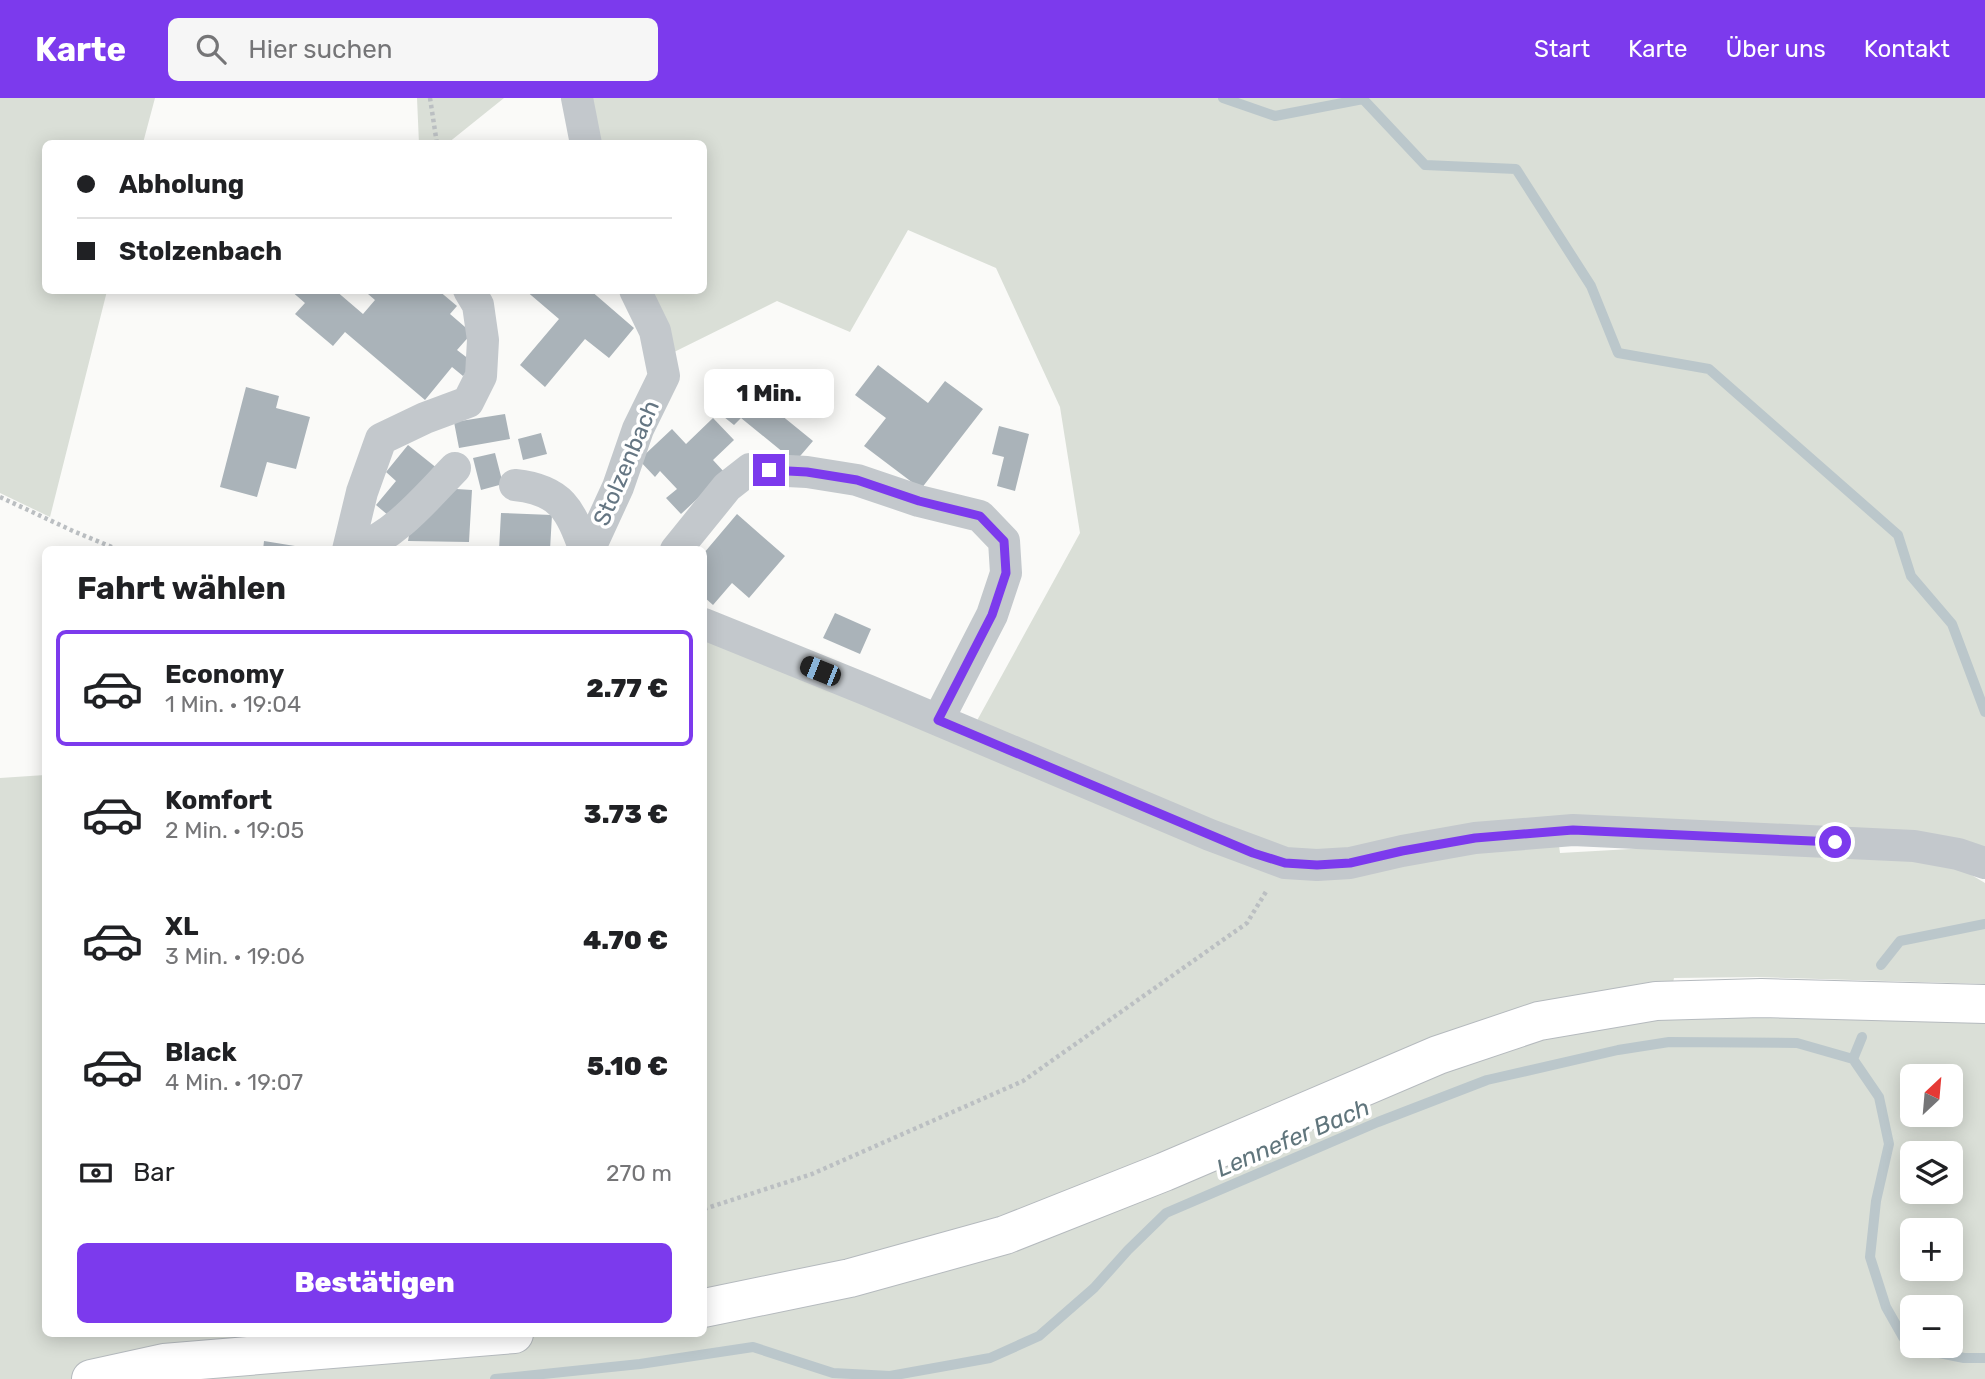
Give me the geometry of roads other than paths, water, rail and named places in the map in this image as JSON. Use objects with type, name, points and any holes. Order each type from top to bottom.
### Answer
[{"type":"main road","points":[[707,1307],[850,1278],[1005,1235],[1164,1172],[1438,1055],[1539,1021],[1669,1000],[1761,998],[1985,1004]]},
{"type":"main road","points":[[91,1379],[163,1363],[478,1337]]},
{"type":"street","points":[[577,98],[585,140]]},
{"type":"street","points":[[349,546],[362,492],[381,439],[425,418],[468,402],[481,376],[483,340],[478,305],[471,294]]},
{"type":"street","name":"Stolzenbach","points":[[589,546],[618,487],[638,429],[663,376],[654,331],[637,294]]},
{"type":"street","points":[[366,546],[391,532],[455,468]]},
{"type":"street","points":[[679,546],[727,486],[750,469],[807,472],[857,480],[919,501],[980,516],[1004,541],[1006,573],[992,615],[938,720]]},
{"type":"street","points":[[515,485],[547,492],[562,502],[585,546]]},
{"type":"street","points":[[707,626],[1210,835],[1285,863],[1350,863],[1475,838],[1573,830],[1914,846],[1958,854],[1985,863]]},
{"type":"waterway","points":[[1223,98],[1275,116],[1363,99],[1425,165],[1516,169],[1591,286],[1618,353],[1709,369],[1898,535],[1911,576],[1952,624],[1985,712]]},
{"type":"waterway","points":[[1881,965],[1900,941],[1985,924]]},
{"type":"waterway","points":[[1853,1059],[1862,1037]]},
{"type":"waterway","name":"Lennefer Bach","points":[[495,1379],[640,1364],[753,1347],[833,1373],[890,1376],[990,1358],[1039,1336],[1094,1288],[1166,1213],[1378,1122],[1487,1080],[1618,1050],[1669,1042],[1797,1043],[1853,1059],[1879,1097],[1889,1144],[1876,1201],[1870,1257],[1886,1307],[1900,1332]]},
{"type":"waterway","name":"Lennefer Bach","points":[[1963,1358],[1985,1358]]}]
